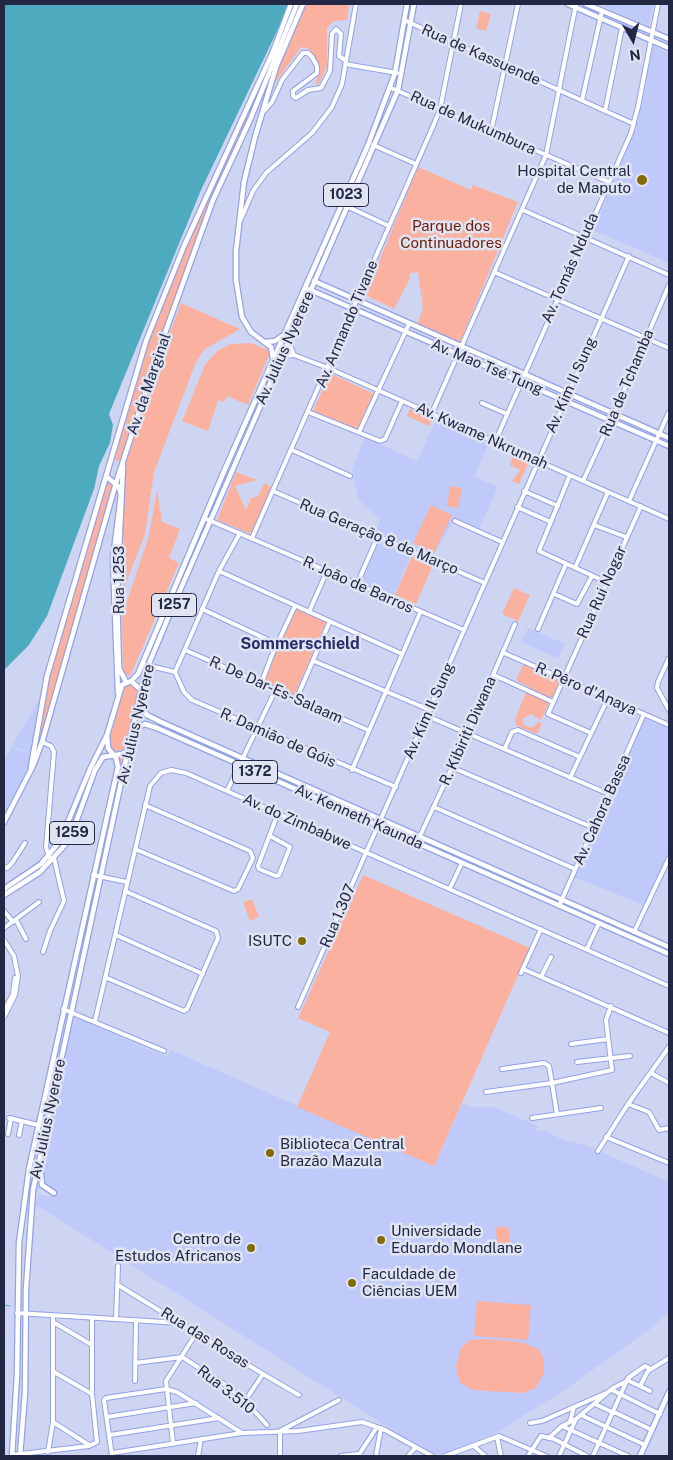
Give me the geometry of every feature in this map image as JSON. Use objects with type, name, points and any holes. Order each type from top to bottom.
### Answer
[{"type":"main road","name":"Av. da Marginal","points":[[30,774],[47,676],[112,460],[134,379],[160,304],[280,36],[291,4]]},
{"type":"main road","name":"Av. da Marginal","points":[[4,822],[30,774],[42,742],[116,483],[143,396],[213,200],[258,99],[297,4]]},
{"type":"main road","points":[[273,359],[271,347],[251,332],[241,313],[236,280],[238,231],[244,182],[262,112],[276,67],[303,4]]},
{"type":"main road","name":"Av. Julius Nyerere","points":[[118,694],[122,685],[136,677],[391,88],[407,4]]},
{"type":"main road","name":"Av. Julius Nyerere","points":[[20,1456],[30,1210],[141,690],[148,666],[188,570],[398,90],[414,4]]},
{"type":"main road","points":[[568,4],[575,5],[669,48]]},
{"type":"main road","points":[[587,4],[669,40]]},
{"type":"main road","points":[[258,99],[266,100]]},
{"type":"main road","name":"Av. Mao Tsé Tung","points":[[308,279],[669,438]]},
{"type":"main road","name":"Av. Mao Tsé Tung","points":[[304,288],[352,307],[457,355],[669,446]]},
{"type":"main road","points":[[287,328],[293,331]]},
{"type":"main road","points":[[265,342],[275,341],[284,335]]},
{"type":"main road","points":[[269,370],[274,372]]},
{"type":"main road","points":[[248,418],[253,421]]},
{"type":"main road","points":[[112,460],[122,463]]},
{"type":"main road","name":"Rua 1.253","points":[[122,463],[123,492],[117,574],[120,668],[129,682]]},
{"type":"main road","points":[[225,468],[231,472]]},
{"type":"main road","points":[[4,889],[22,880],[52,858],[66,830],[90,769],[107,735],[118,694],[113,559],[121,495],[116,483],[107,477]]},
{"type":"main road","points":[[182,568],[188,570]]},
{"type":"main road","points":[[162,615],[168,618]]},
{"type":"main road","points":[[129,682],[141,690]]},
{"type":"main road","name":"1372","points":[[139,702],[144,712],[155,719],[244,759]]},
{"type":"main road","name":"Av. Kenneth Kaunda","points":[[133,730],[140,725],[149,725],[669,954]]},
{"type":"main road","name":"Av. Julius Nyerere","points":[[12,1456],[17,1384],[19,1243],[25,1196],[63,1009],[118,767],[116,758],[108,745],[107,735]]},
{"type":"main road","points":[[112,754],[122,754],[128,750]]},
{"type":"main road","name":"1259","points":[[4,895],[27,882],[52,858],[72,833],[100,760],[112,754]]},
{"type":"main road","name":"Av. Kenneth Kaunda","points":[[244,759],[669,947]]},
{"type":"main road","points":[[39,1162],[42,1185],[54,1194]]},
{"type":"main road","points":[[640,1456],[669,1392]]},
{"type":"street","points":[[238,231],[245,209],[260,180],[272,166],[312,133],[327,115],[340,88],[356,4]]},
{"type":"street","points":[[454,43],[461,4]]},
{"type":"street","points":[[491,132],[518,4]]},
{"type":"street","name":"Av. Tomás Nduda","points":[[495,442],[523,374],[634,124],[658,4]]},
{"type":"street","points":[[431,416],[546,155],[575,5]]},
{"type":"street","points":[[602,10],[582,100],[634,124]]},
{"type":"street","name":"Rua de Kassuende","points":[[404,20],[582,100]]},
{"type":"street","points":[[605,110],[622,28]]},
{"type":"street","points":[[262,112],[272,102],[278,85],[303,54],[308,53],[312,58],[317,66],[317,73],[293,91],[293,96],[296,98],[308,90],[321,88],[330,71],[332,34],[336,29],[342,34],[339,56],[345,62],[402,74]]},
{"type":"street","name":"Av. Armando Tivane","points":[[252,538],[440,109],[454,43]]},
{"type":"street","name":"Rua de Mukumbura","points":[[391,88],[609,182]]},
{"type":"street","points":[[374,145],[416,164]]},
{"type":"street","points":[[342,204],[390,226]]},
{"type":"street","points":[[522,212],[529,213],[669,275]]},
{"type":"street","name":"Av. Kim II Sung","points":[[479,596],[629,256]]},
{"type":"street","points":[[494,272],[669,348]]},
{"type":"street","name":"Rua de Tchamba","points":[[583,480],[611,421],[669,285]]},
{"type":"street","points":[[359,432],[409,324]]},
{"type":"street","points":[[288,341],[294,355]]},
{"type":"street","name":"Av. Kwame Nkrumah","points":[[282,356],[294,355],[328,368],[431,416],[669,518]]},
{"type":"street","points":[[308,412],[380,441],[385,439],[402,401]]},
{"type":"street","points":[[482,403],[506,414]]},
{"type":"street","points":[[629,501],[669,412]]},
{"type":"street","points":[[292,450],[350,476]]},
{"type":"street","points":[[570,475],[539,551],[606,582]]},
{"type":"street","name":"Rua Geração 8 de Março","points":[[273,491],[485,583]]},
{"type":"street","points":[[524,491],[558,506]]},
{"type":"street","points":[[575,568],[608,492]]},
{"type":"street","name":"Rua Rui Nogar","points":[[553,702],[641,506]]},
{"type":"street","points":[[517,507],[552,522]]},
{"type":"street","name":"R. João de Barros","points":[[204,518],[464,630]]},
{"type":"street","points":[[455,521],[502,542]]},
{"type":"street","points":[[594,525],[626,537]]},
{"type":"street","points":[[142,663],[175,672],[219,571],[240,533]]},
{"type":"street","points":[[357,584],[378,536]]},
{"type":"street","points":[[538,629],[566,564]]},
{"type":"street","points":[[219,571],[402,654]]},
{"type":"street","points":[[309,612],[327,571]]},
{"type":"street","points":[[554,594],[577,604],[592,576]]},
{"type":"street","name":"Av. Kim Il Sung","points":[[378,826],[479,596]]},
{"type":"street","points":[[261,684],[295,606]]},
{"type":"street","points":[[202,609],[277,644]]},
{"type":"street","points":[[352,770],[420,612]]},
{"type":"street","points":[[296,700],[330,621]]},
{"type":"street","name":"R. Kibiriti Diwana","points":[[420,836],[494,676],[515,624]]},
{"type":"street","name":"R. De Dar-Es-Salaam","points":[[184,650],[368,730]]},
{"type":"street","name":"R. Pêro d'Anaya","points":[[504,653],[669,724]]},
{"type":"street","points":[[669,658],[658,682],[659,695],[669,710]]},
{"type":"street","points":[[314,660],[384,692],[430,710]]},
{"type":"street","name":"R. Damião de Góis","points":[[175,672],[184,692],[192,700],[352,770],[396,787]]},
{"type":"street","points":[[494,676],[553,702],[548,714],[550,716],[591,733]]},
{"type":"street","points":[[227,791],[275,691]]},
{"type":"street","points":[[570,778],[608,698]]},
{"type":"street","name":"Av. Cahora Bassa","points":[[559,906],[644,714]]},
{"type":"street","points":[[427,716],[609,794]]},
{"type":"street","points":[[505,748],[512,732],[518,730],[580,757]]},
{"type":"street","points":[[42,742],[51,746],[54,752],[46,847],[52,858],[64,901],[50,931],[43,952]]},
{"type":"street","points":[[451,767],[594,828]]},
{"type":"street","name":"Av. do Zimbabwe","points":[[95,1021],[152,781],[165,771],[179,770],[669,986]]},
{"type":"street","points":[[135,849],[236,891],[253,855],[250,851],[145,805]]},
{"type":"street","points":[[434,807],[575,870]]},
{"type":"street","points":[[270,836],[290,846],[279,874],[276,876],[258,867],[278,813]]},
{"type":"street","name":"Rua 1.307","points":[[298,1007],[365,851],[378,826]]},
{"type":"street","points":[[4,867],[6,868],[12,863],[25,843]]},
{"type":"street","points":[[634,932],[669,858]]},
{"type":"street","points":[[450,888],[462,862]]},
{"type":"street","points":[[93,875],[127,882]]},
{"type":"street","points":[[106,978],[184,1011],[187,1009],[203,974],[218,936],[216,932],[125,891]]},
{"type":"street","points":[[4,928],[39,902]]},
{"type":"street","points":[[4,911],[14,921],[26,939]]},
{"type":"street","points":[[586,949],[599,923]]},
{"type":"street","points":[[541,929],[522,970],[611,1006],[669,1033]]},
{"type":"street","points":[[116,935],[203,974]]},
{"type":"street","points":[[4,941],[14,961],[16,975],[12,994],[4,1011]]},
{"type":"street","points":[[4,941],[14,956],[18,976],[15,995],[4,1017]]},
{"type":"street","points":[[541,977],[551,958]]},
{"type":"street","points":[[486,1092],[552,1083],[610,1072],[612,1069],[606,1020],[611,1006]]},
{"type":"street","points":[[63,1009],[164,1051]]},
{"type":"street","points":[[571,1044],[608,1039]]},
{"type":"street","points":[[598,1151],[606,1136],[669,1047]]},
{"type":"street","points":[[577,1062],[630,1056]]},
{"type":"street","points":[[502,1070],[547,1064],[557,1114]]},
{"type":"street","points":[[651,1073],[669,1083]]},
{"type":"street","points":[[628,1104],[649,1112],[659,1130],[669,1128]]},
{"type":"street","points":[[532,1118],[601,1108]]},
{"type":"street","points":[[8,1134],[10,1118],[38,1125]]},
{"type":"street","points":[[19,1135],[22,1121]]},
{"type":"street","points":[[606,1136],[669,1163]]},
{"type":"street","points":[[116,1319],[118,1266]]},
{"type":"street","name":"Rua das Rosas","points":[[118,1285],[263,1374],[245,1402]]},
{"type":"street","points":[[17,1313],[180,1323]]},
{"type":"street","points":[[48,1452],[53,1422],[54,1316]]},
{"type":"street","points":[[12,1456],[96,1444],[98,1440],[92,1394],[92,1318]]},
{"type":"street","points":[[136,1321],[136,1381]]},
{"type":"street","points":[[53,1322],[92,1345]]},
{"type":"street","points":[[173,1443],[166,1381],[197,1332]]},
{"type":"street","points":[[135,1363],[182,1357]]},
{"type":"street","name":"Rua 3.510","points":[[182,1357],[245,1402],[267,1425]]},
{"type":"street","points":[[640,1386],[651,1369],[669,1358]]},
{"type":"street","points":[[530,1423],[542,1421],[607,1393],[643,1367],[646,1366],[651,1369]]},
{"type":"street","points":[[54,1372],[92,1394]]},
{"type":"street","points":[[263,1374],[299,1395]]},
{"type":"street","points":[[627,1380],[650,1391]]},
{"type":"street","points":[[593,1456],[627,1380]]},
{"type":"street","points":[[242,1434],[196,1403],[177,1392],[166,1389],[104,1400],[112,1455],[201,1439],[242,1434],[320,1429],[364,1422],[432,1456]]},
{"type":"street","points":[[612,1390],[660,1414]]},
{"type":"street","points":[[550,1437],[562,1426],[576,1419],[607,1393]]},
{"type":"street","points":[[280,1431],[339,1400]]},
{"type":"street","points":[[107,1417],[196,1403]]},
{"type":"street","points":[[595,1404],[652,1430]]},
{"type":"street","points":[[570,1421],[574,1406]]},
{"type":"street","points":[[581,1414],[645,1444]]},
{"type":"street","points":[[110,1435],[220,1418]]},
{"type":"street","points":[[559,1456],[573,1430],[576,1419]]},
{"type":"street","points":[[53,1422],[89,1446]]},
{"type":"street","points":[[562,1426],[628,1456]]},
{"type":"street","points":[[341,1456],[358,1455],[379,1428]]},
{"type":"street","points":[[376,1456],[379,1428]]},
{"type":"street","points":[[280,1431],[280,1456]]},
{"type":"street","points":[[528,1456],[540,1436],[550,1437],[588,1456]]},
{"type":"street","points":[[497,1437],[501,1456]]},
{"type":"street","points":[[445,1456],[454,1455],[497,1437],[503,1437],[546,1456]]},
{"type":"street","points":[[198,1456],[201,1439]]},
{"type":"street","points":[[475,1447],[485,1456]]},
{"type":"street","points":[[408,1456],[417,1450]]},
{"type":"street","points":[[417,1450],[419,1456]]},
{"type":"shaded area","points":[[4,4],[288,4],[289,6],[201,190],[109,414],[113,425],[110,443],[99,466],[94,489],[47,616],[29,645],[4,670]]},
{"type":"shaded area","points":[[598,4],[649,4],[653,6],[649,26]]},
{"type":"shaded area","name":"Hospital Central de Maputo","points":[[653,46],[669,54],[669,263],[593,230],[636,129]]},
{"type":"shaded area","points":[[436,420],[489,443],[474,476],[498,487],[479,529],[455,518],[433,555],[375,531],[380,520],[358,499],[352,470],[365,437],[417,461]]},
{"type":"shaded area","points":[[379,541],[412,552],[393,598],[361,584]]},
{"type":"shaded area","points":[[528,628],[565,644],[558,658],[521,642]]},
{"type":"shaded area","points":[[39,699],[31,753],[12,746]]},
{"type":"shaded area","points":[[644,718],[669,728],[669,855],[646,906],[573,877]]},
{"type":"shaded area","points":[[11,747],[31,754],[25,777],[4,815],[4,761]]},
{"type":"shaded area","name":"Universidade Eduardo Mondlane","points":[[73,1016],[167,1057],[171,1050],[434,1166],[462,1103],[472,1107],[492,1107],[538,1126],[536,1131],[545,1131],[564,1140],[585,1145],[669,1182],[669,1311],[650,1329],[563,1391],[499,1431],[446,1454],[429,1453],[35,1204],[38,1194],[52,1197],[55,1190],[43,1182],[43,1162]]},
{"type":"green space","points":[[303,4],[349,4],[347,20],[334,21],[327,28],[327,65],[320,82],[316,86],[318,67],[309,49],[301,47],[275,83],[267,101],[276,62]]},
{"type":"green space","points":[[480,11],[491,14],[486,31],[476,28]]},
{"type":"green space","points":[[278,46],[243,134],[217,189],[162,338],[121,459],[117,462],[115,459],[117,451],[150,337],[183,254]]},
{"type":"green space","name":"Parque dos Continuadores","points":[[418,167],[471,190],[473,185],[518,202],[460,342],[417,325],[423,308],[418,272],[410,273],[409,280],[394,309],[365,295]]},
{"type":"green space","points":[[181,303],[240,329],[205,349],[196,362],[154,472],[145,534],[124,588],[123,528],[126,459],[145,399]]},
{"type":"green space","points":[[250,343],[269,350],[270,353],[248,405],[227,396],[224,402],[218,400],[208,431],[182,421],[205,365],[217,351],[231,344]]},
{"type":"green space","points":[[330,373],[374,394],[358,430],[313,411]]},
{"type":"green space","points":[[410,409],[432,418],[429,426],[407,416]]},
{"type":"green space","points":[[513,455],[529,462],[519,484],[512,481],[520,470],[510,465]]},
{"type":"green space","points":[[236,472],[257,480],[235,486],[246,510],[251,498],[258,496],[264,483],[271,487],[251,534],[217,520]]},
{"type":"green space","points":[[111,482],[113,484],[43,735],[36,754],[48,678],[106,484]]},
{"type":"green space","points":[[450,486],[462,488],[458,508],[447,506]]},
{"type":"green space","points":[[157,490],[162,522],[180,529],[169,558],[179,563],[131,674],[128,676],[123,673],[122,616],[149,536]]},
{"type":"green space","points":[[431,505],[452,515],[434,553],[413,543]]},
{"type":"green space","points":[[412,556],[433,565],[416,604],[395,595]]},
{"type":"green space","points":[[514,588],[530,595],[518,621],[502,614]]},
{"type":"green space","points":[[295,608],[326,622],[293,698],[262,685]]},
{"type":"green space","points":[[524,663],[560,680],[551,699],[516,680]]},
{"type":"green space","points":[[129,683],[137,687],[138,697],[126,747],[117,752],[111,750],[109,742],[120,691],[122,686]]},
{"type":"green space","points":[[526,692],[549,703],[541,720],[531,714],[522,719],[524,725],[528,727],[533,727],[538,722],[542,723],[537,734],[517,726],[515,720]]},
{"type":"green space","points":[[126,754],[99,873],[96,870],[120,764],[118,756]]},
{"type":"green space","points":[[363,875],[530,948],[434,1166],[297,1107],[330,1032],[298,1018]]},
{"type":"green space","points":[[252,899],[259,917],[250,921],[243,902]]},
{"type":"green space","points":[[508,1226],[511,1245],[498,1247],[495,1228]]},
{"type":"green space","points":[[477,1301],[531,1305],[528,1340],[474,1336]]},
{"type":"green space","points":[[486,1339],[520,1342],[538,1349],[544,1359],[544,1368],[543,1375],[536,1388],[523,1393],[473,1390],[460,1383],[456,1367],[461,1348],[470,1340]]},
{"type":"waterway","points":[[4,1305],[10,1306]]},
{"type":"place","name":"Hospital Central de Maputo","points":[[642,180]]},
{"type":"place","name":"ISUTC","points":[[302,941]]},
{"type":"place","name":"Biblioteca Central Brazão Mazula","points":[[270,1153]]},
{"type":"place","name":"Universidade Eduardo Mondlane","points":[[381,1240]]},
{"type":"place","name":"Centro de Estudos Africanos","points":[[251,1248]]},
{"type":"place","name":"Faculdade de Ciências UEM","points":[[352,1283]]},
{"type":"district","name":"Sommerschield","points":[[300,644]]}]
